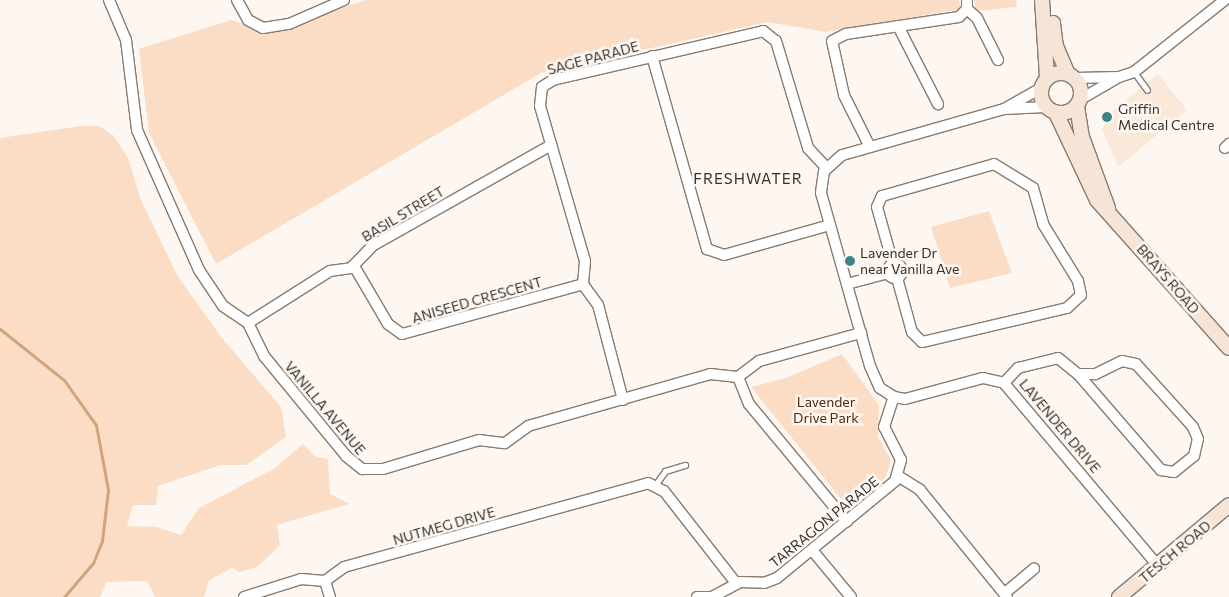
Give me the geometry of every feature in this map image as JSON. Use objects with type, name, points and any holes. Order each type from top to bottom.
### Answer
[{"type":"main road","points":[[1042,0],[1044,82],[1072,76],[1054,39],[1050,0]]},
{"type":"main road","name":"BRAYS ROAD","points":[[1072,76],[1079,102],[1082,137],[1108,209]]},
{"type":"main road","name":"BRAYS ROAD","points":[[1044,82],[1051,110],[1078,153],[1092,192],[1229,348]]},
{"type":"main road","points":[[1051,110],[1067,112],[1079,102]]},
{"type":"main road","name":"TESCH ROAD","points":[[1119,597],[1229,506]]},
{"type":"street","points":[[109,0],[126,40],[134,121],[141,140],[204,279],[227,310],[248,323],[330,271],[354,266]]},
{"type":"street","points":[[237,0],[248,20],[263,28],[289,24],[344,0]]},
{"type":"street","points":[[1079,102],[1119,77],[1134,72],[1225,0]]},
{"type":"street","points":[[870,147],[846,102],[831,44],[846,34],[959,16],[967,5],[977,18],[998,60]]},
{"type":"street","points":[[898,26],[938,104]]},
{"type":"street","name":"SAGE PARADE","points":[[583,284],[585,260],[538,101],[542,87],[554,80],[754,31],[769,34],[778,45],[808,148],[826,167]]},
{"type":"street","points":[[652,56],[708,249],[724,256],[830,225]]},
{"type":"street","points":[[1072,76],[1119,77]]},
{"type":"street","points":[[1004,109],[1044,82]]},
{"type":"street","points":[[894,397],[884,392],[873,376],[820,186],[826,167],[842,155],[1004,109],[1051,110]]},
{"type":"street","name":"BASIL STREET","points":[[354,266],[372,246],[550,145]]},
{"type":"street","points":[[994,164],[1033,188],[1042,224],[1078,281],[1081,295],[1071,306],[922,342],[912,332],[892,272],[877,207],[882,196],[994,164]]},
{"type":"street","name":"ANISEED CRESCENT","points":[[354,266],[388,324],[405,334],[583,284]]},
{"type":"street","points":[[847,284],[892,272]]},
{"type":"street","points":[[583,284],[598,305],[623,400]]},
{"type":"street","name":"VANILLA AVENUE","points":[[248,323],[264,356],[346,456],[366,470],[479,440],[505,443],[528,426],[710,374],[738,376]]},
{"type":"street","points":[[847,522],[749,404],[738,376],[759,361],[861,332]]},
{"type":"street","points":[[1004,383],[1018,368],[1054,358],[1065,362],[1078,374],[1092,393],[1161,470],[1174,472],[1194,456],[1198,438],[1193,427],[1136,364],[1122,361],[1095,374],[1078,374]]},
{"type":"street","points":[[1092,393],[1095,374]]},
{"type":"street","name":"LAVENDER DRIVE","points":[[894,397],[910,398],[983,378],[1004,383],[1158,566]]},
{"type":"street","name":"TARRAGON PARADE","points":[[697,597],[710,597],[736,583],[773,580],[847,522],[898,476],[901,460],[884,427],[894,397]]},
{"type":"street","points":[[898,476],[920,490],[1006,595],[1034,569]]},
{"type":"street","name":"NUTMEG DRIVE","points":[[325,580],[344,567],[642,484],[655,485]]},
{"type":"street","points":[[655,485],[736,583]]},
{"type":"street","points":[[812,550],[851,597]]},
{"type":"street","points":[[244,597],[301,579],[325,580],[330,597]]},
{"type":"lane","points":[[1134,72],[1147,90]]},
{"type":"lane","points":[[655,485],[665,471],[685,465]]},
{"type":"shaded area","points":[[1158,74],[1187,110],[1118,167],[1102,129],[1112,112]]},
{"type":"green space","points":[[366,0],[959,0],[961,9],[826,32],[767,22],[541,73],[216,264],[149,133],[139,49],[231,20],[268,32]]},
{"type":"green space","points":[[974,0],[1016,0],[1017,7],[976,11]]},
{"type":"green space","points":[[81,126],[99,126],[113,135],[128,158],[141,200],[177,275],[221,337],[281,407],[286,437],[246,465],[221,465],[158,486],[156,505],[133,505],[127,526],[157,527],[181,535],[199,508],[275,468],[303,444],[316,457],[328,459],[330,494],[349,504],[277,525],[280,545],[257,567],[240,572],[232,568],[209,580],[204,597],[155,597],[147,581],[107,582],[100,597],[0,597],[0,138]]},
{"type":"green space","points":[[989,211],[1012,273],[950,288],[931,227]]},
{"type":"green space","name":"Lavender Drive Park","points":[[842,354],[879,405],[878,437],[891,460],[886,477],[856,501],[841,499],[751,387],[786,378]]},
{"type":"waterway","points":[[0,329],[64,380],[96,425],[108,490],[102,541],[93,563],[64,597]]},
{"type":"place","name":"Griffin Medical Centre","points":[[1107,117]]},
{"type":"place","name":"Lavender Dr near Vanilla Ave","points":[[850,261]]},
{"type":"district","name":"FRESHWATER","points":[[748,179]]}]
